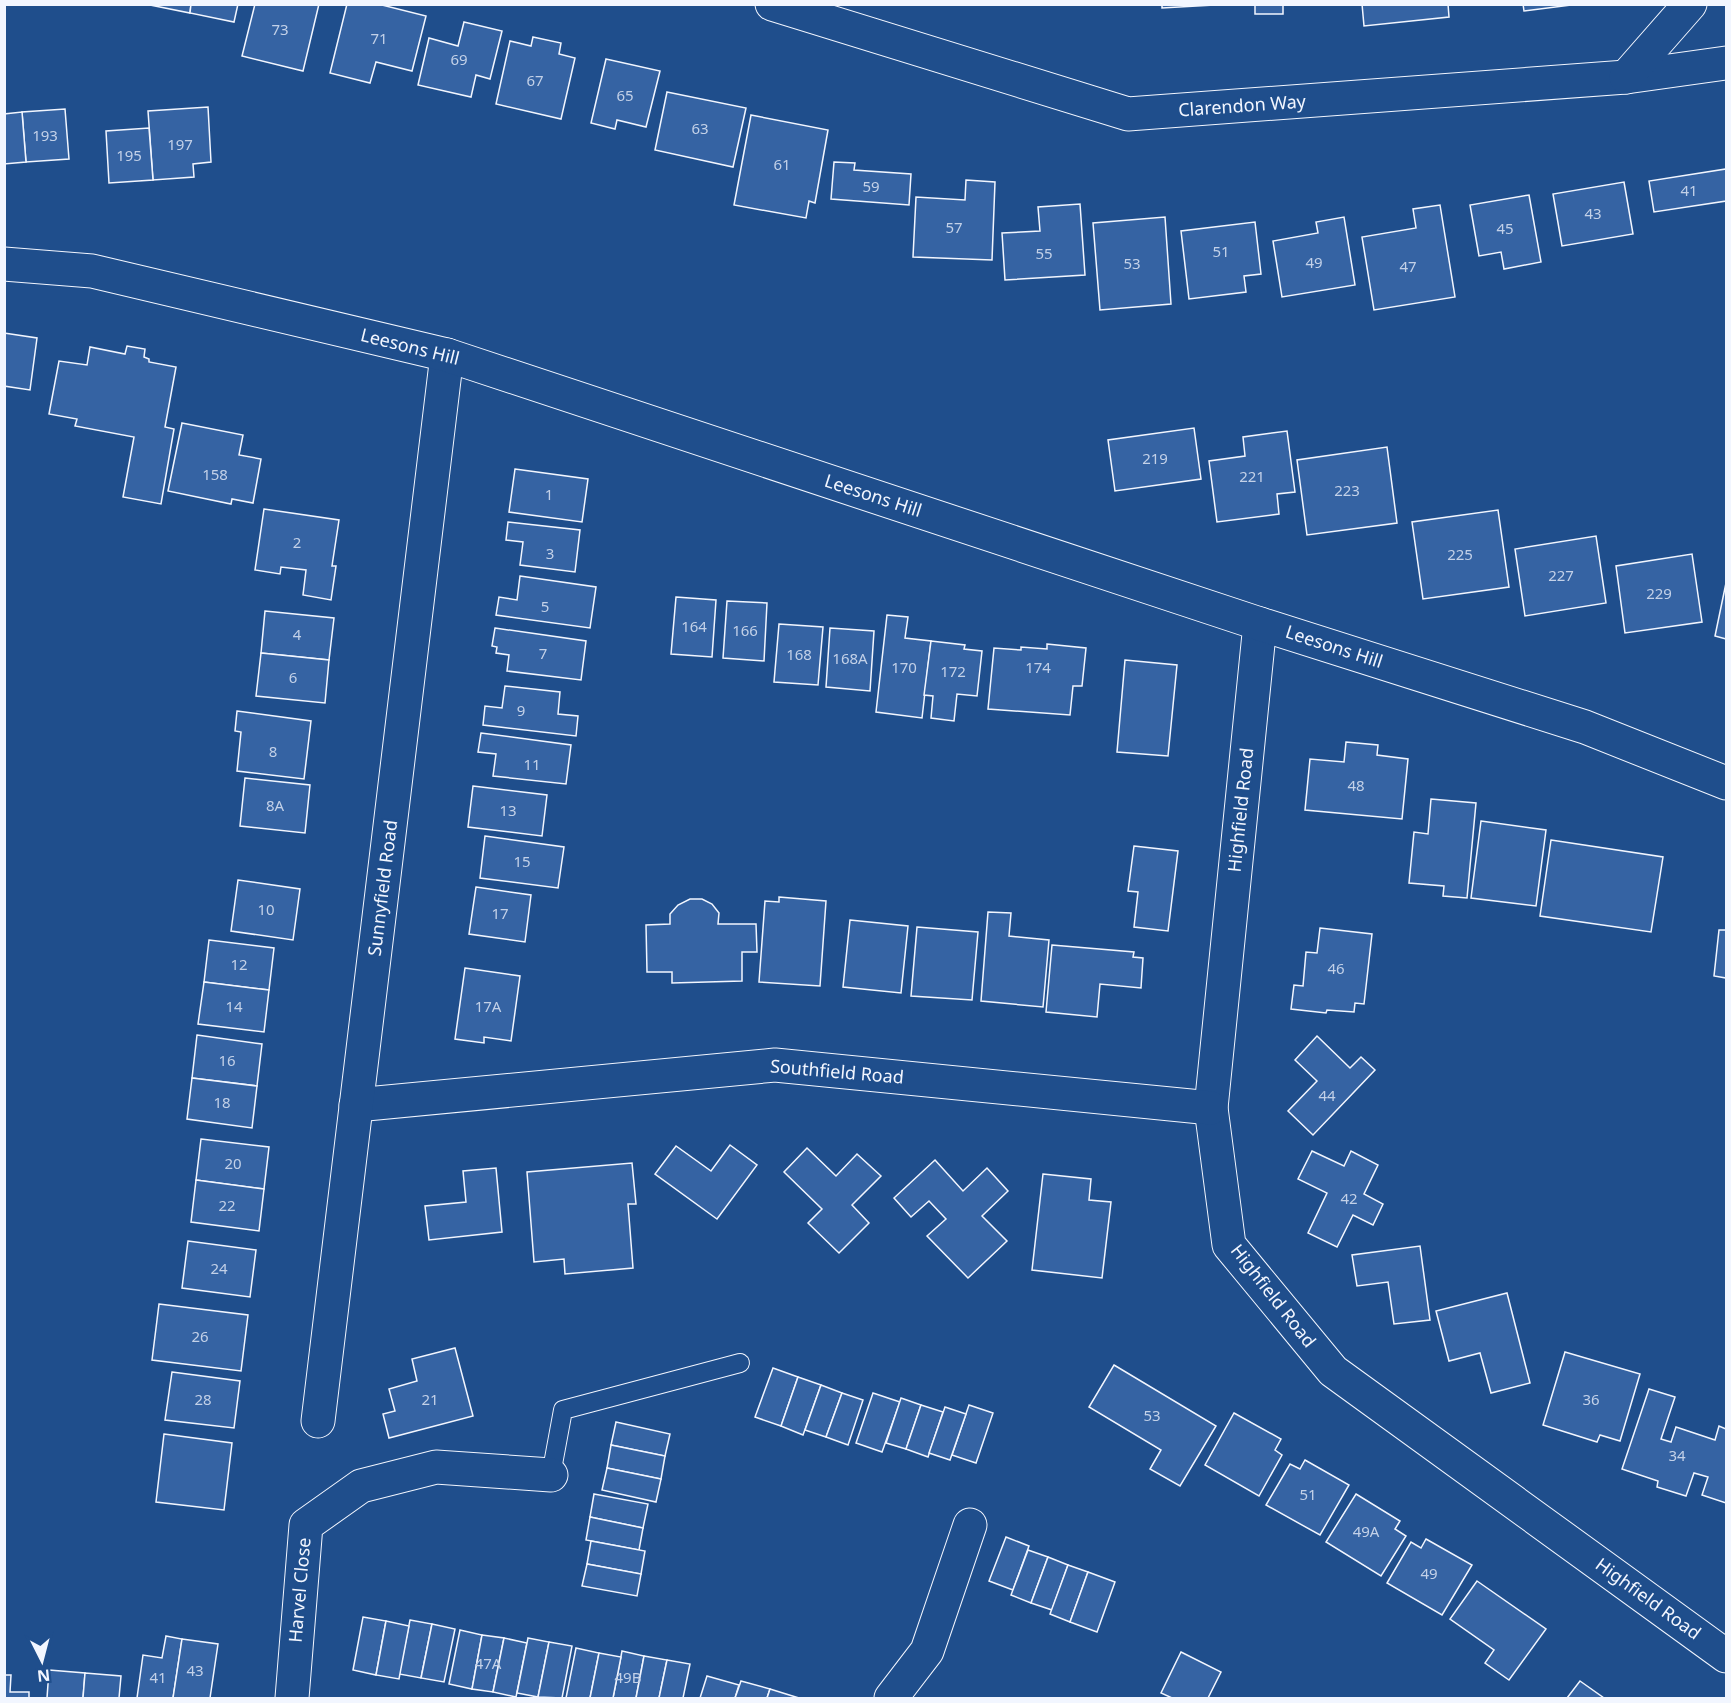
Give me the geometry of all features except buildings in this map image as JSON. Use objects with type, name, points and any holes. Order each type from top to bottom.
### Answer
[{"type":"street","name":"Clarendon Way","points":[[772,4],[1128,114],[1626,77],[1726,63]]},
{"type":"street","points":[[1626,77],[1690,4]]},
{"type":"street","name":"Leesons Hill","points":[[4,264],[93,271],[447,355],[1260,624],[1585,727],[1726,783]]},
{"type":"street","name":"Sunnyfield Road","points":[[318,1421],[447,355]]},
{"type":"street","name":"Highfield Road","points":[[1260,624],[1211,1108],[1229,1245],[1333,1371],[1726,1656]]},
{"type":"street","name":"Southfield Road","points":[[356,1106],[775,1065],[1211,1108]]},
{"type":"street","name":"Harvel Close","points":[[292,1698],[306,1525],[361,1486],[436,1467],[551,1475]]},
{"type":"street","points":[[891,1698],[927,1651],[970,1525]]},
{"type":"lane","points":[[551,1475],[563,1410],[740,1363]]}]
